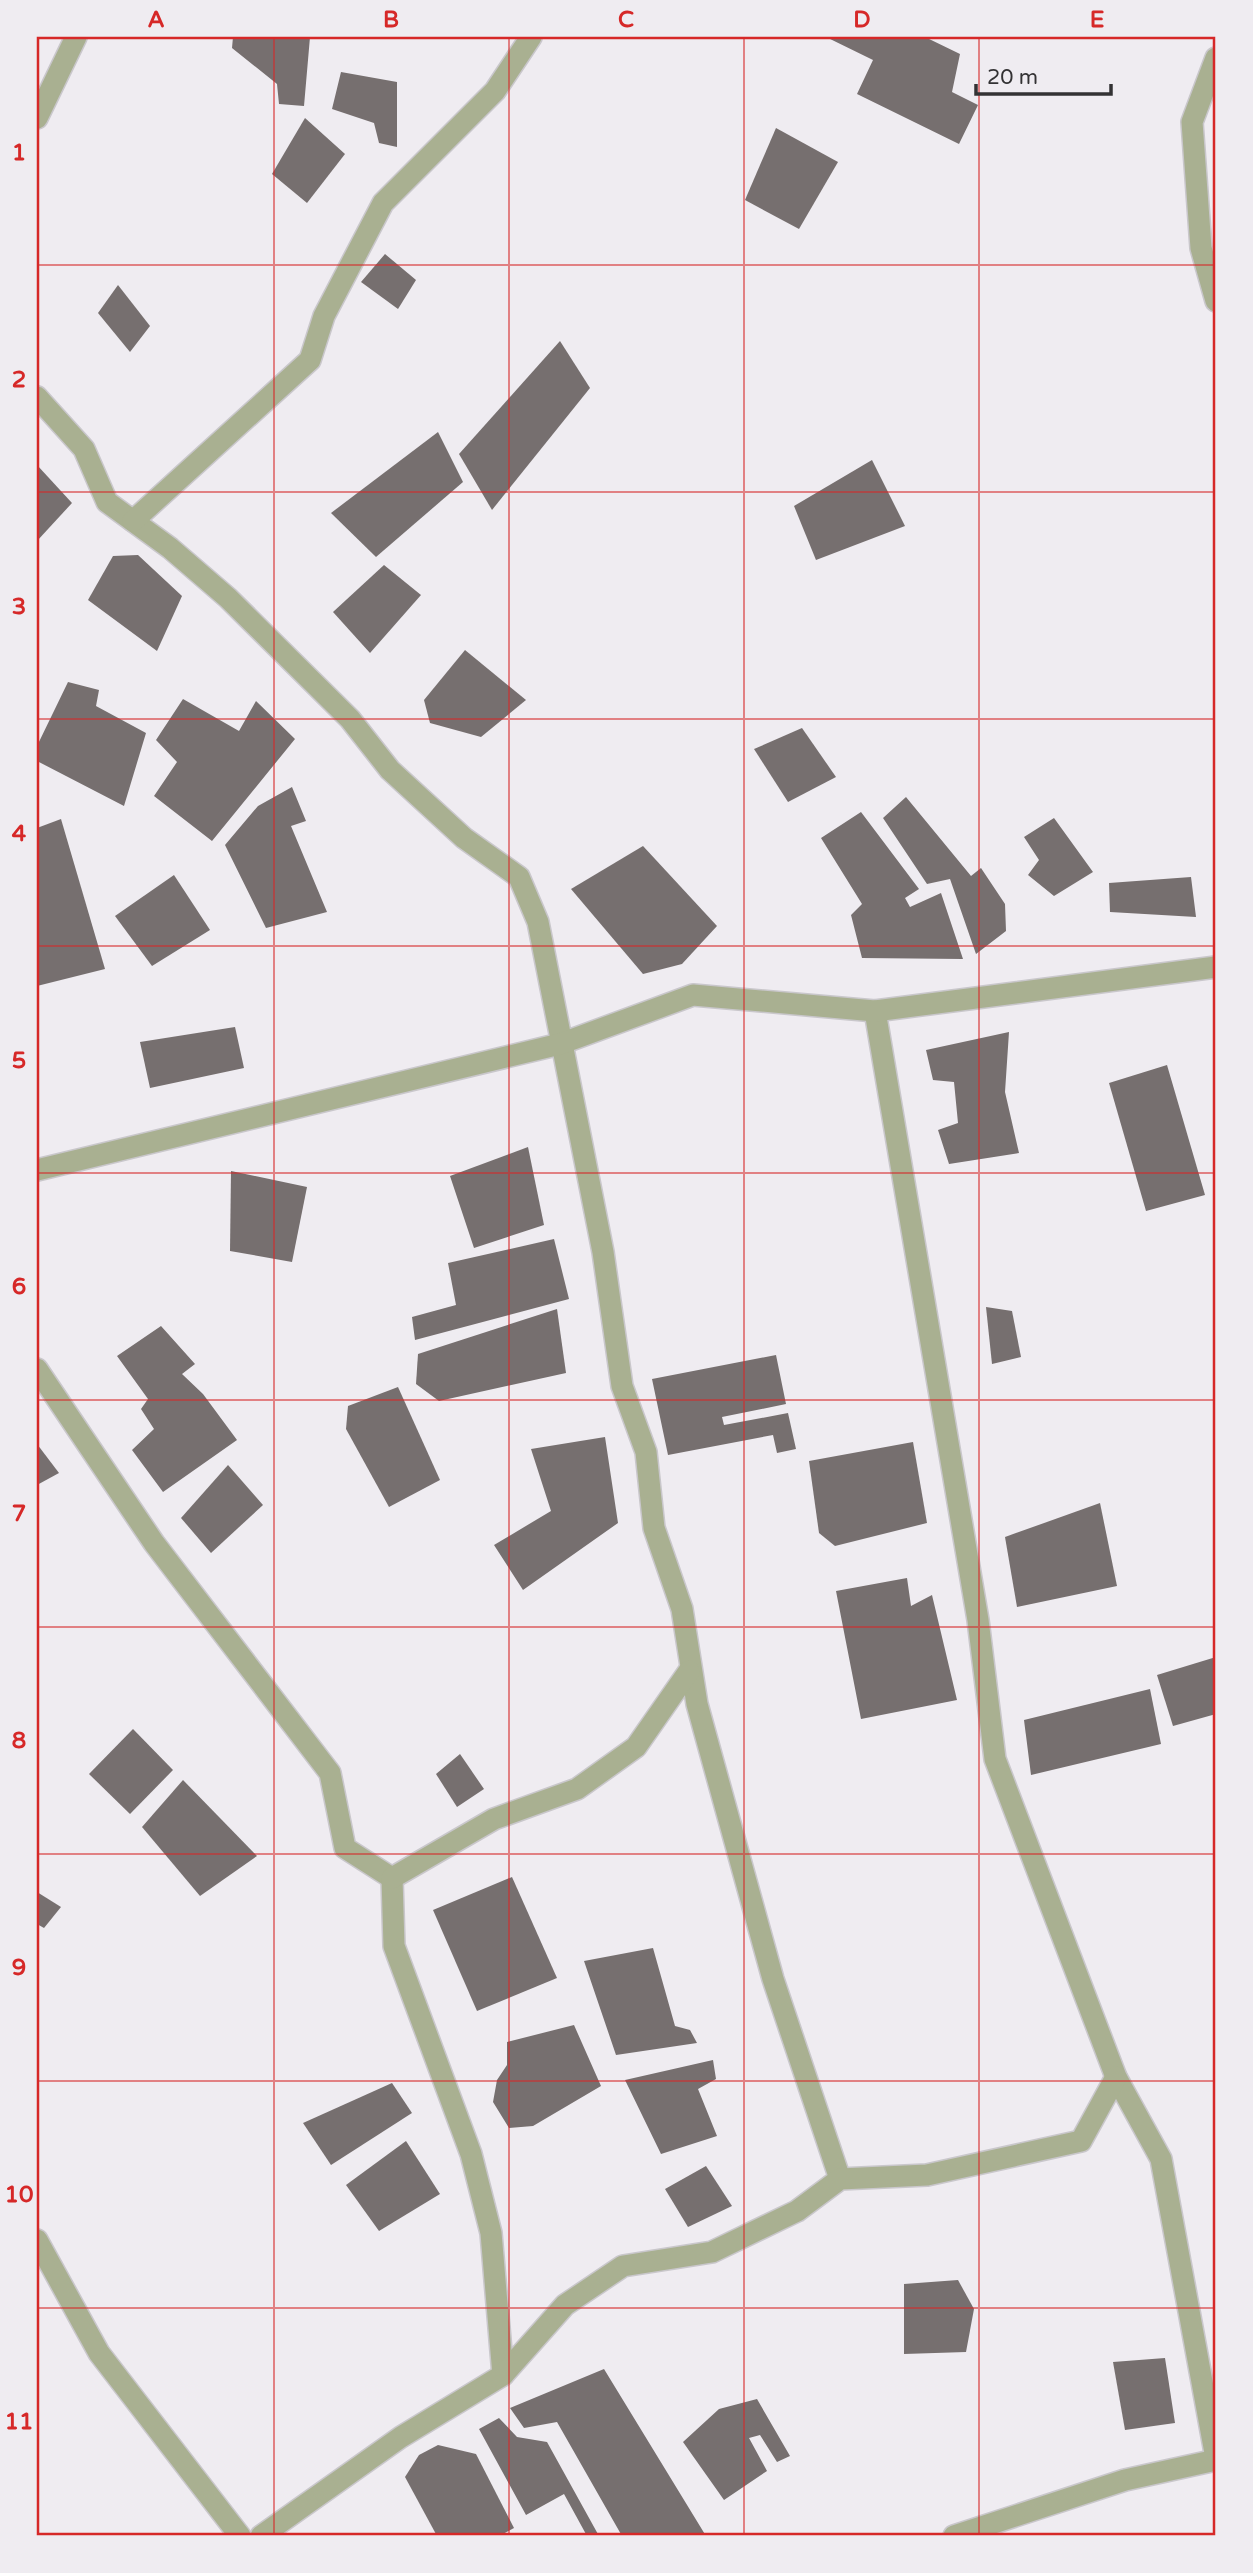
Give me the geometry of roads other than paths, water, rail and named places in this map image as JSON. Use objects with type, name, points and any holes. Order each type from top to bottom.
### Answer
[{"type":"street","points":[[37,118],[76,37]]},
{"type":"street","points":[[133,521],[310,359],[324,316],[383,203],[495,91],[531,37]]},
{"type":"street","points":[[1216,58],[1192,122],[1201,248],[1216,301]]},
{"type":"street","points":[[37,397],[84,449],[107,502],[228,597],[350,719],[390,770],[464,838],[519,877],[538,922],[603,1252],[622,1386],[646,1452],[654,1528],[682,1609],[689,1671],[773,1979],[840,2179]]},
{"type":"street","points":[[37,1170],[560,1044],[693,995],[875,1012],[1216,967]]},
{"type":"street","points":[[875,1012],[978,1620],[995,1759],[1116,2077],[1161,2159],[1216,2459],[1125,2480],[954,2536]]},
{"type":"street","points":[[37,1369],[154,1543],[330,1773],[345,1848],[392,1878]]},
{"type":"street","points":[[392,1878],[494,1819],[577,1789],[636,1747],[689,1671]]},
{"type":"street","points":[[392,1878],[394,1946],[471,2154],[491,2233],[503,2375]]},
{"type":"street","points":[[261,2536],[401,2437],[503,2375],[565,2305],[623,2266],[712,2252],[797,2211],[840,2179],[927,2175],[1081,2141],[1116,2077]]},
{"type":"street","points":[[37,2240],[99,2353],[240,2536]]}]
